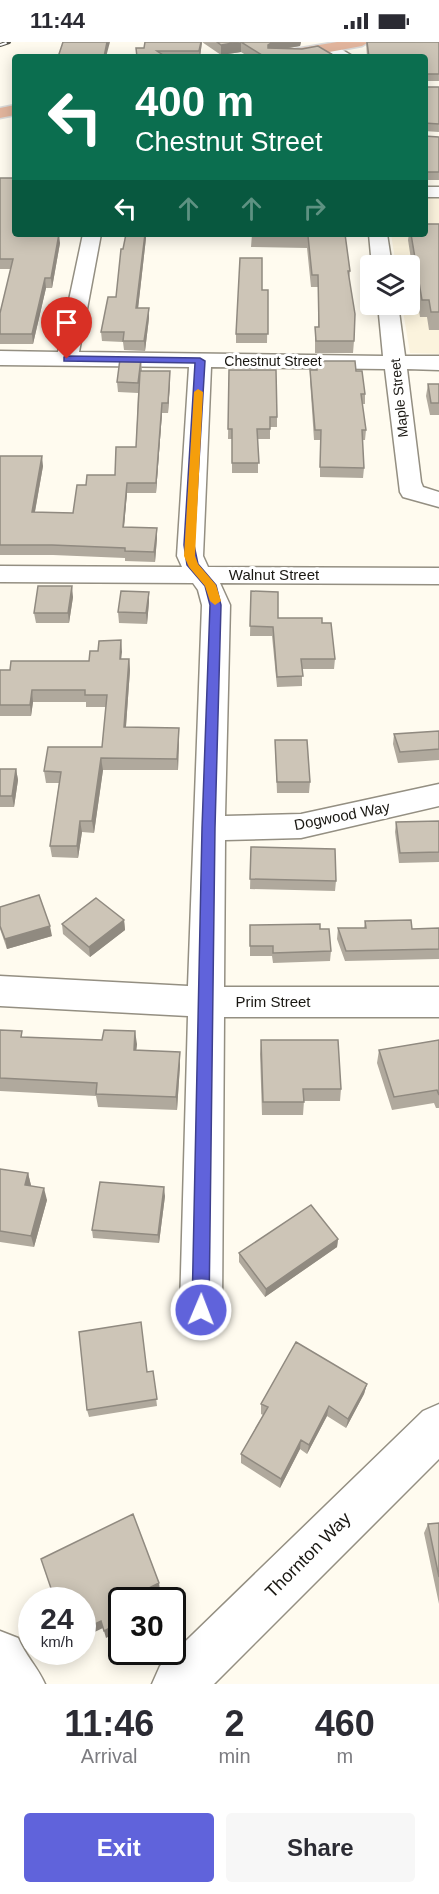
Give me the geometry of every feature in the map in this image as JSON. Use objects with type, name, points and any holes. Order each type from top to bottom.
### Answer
[{"type":"main road","points":[[293,54],[362,42]]},
{"type":"street","points":[[331,47],[342,54]]},
{"type":"street","points":[[67,359],[91,237]]},
{"type":"street","points":[[378,237],[381,255]]},
{"type":"street","name":"Maple Street","points":[[390,315],[407,475],[412,492],[439,500]]},
{"type":"street","name":"Chestnut Street","points":[[0,358],[439,363]]},
{"type":"street","points":[[200,361],[189,545],[192,565],[211,585],[216,605],[209,828],[201,1310]]},
{"type":"street","name":"Walnut Street","points":[[0,574],[439,576]]},
{"type":"street","name":"Dogwood Way","points":[[209,828],[301,826],[439,795]]},
{"type":"street","name":"Prim Street","points":[[0,991],[206,1002],[439,1002]]},
{"type":"street","name":"Thornton Way","points":[[178,1684],[439,1427]]},
{"type":"street","points":[[0,1656],[4,1667],[19,1684]]},
{"type":"shaded area","points":[[428,198],[439,198],[439,354],[410,353],[404,315],[420,315],[420,255],[394,255],[391,237],[428,237]]},
{"type":"building","points":[[63,42],[107,42],[105,54],[59,54]]},
{"type":"building","points":[[145,42],[201,42],[199,51],[157,51],[162,54],[137,54],[136,48],[144,48]]},
{"type":"building","points":[[217,42],[239,42],[221,45]]},
{"type":"building","points":[[241,42],[273,42],[268,45],[268,48],[302,49],[318,46],[331,54],[260,54]]},
{"type":"building","points":[[367,42],[439,42],[439,74],[428,74],[428,54],[369,54]]},
{"type":"building","points":[[428,87],[439,87],[439,124],[428,123]]},
{"type":"building","points":[[428,136],[439,137],[439,172],[428,172]]},
{"type":"building","points":[[0,178],[12,178],[12,237],[58,237],[51,278],[45,278],[32,334],[0,334],[0,313],[13,259],[0,259]]},
{"type":"building","points":[[428,224],[439,224],[439,312],[431,312],[429,300],[422,300],[420,255],[414,255],[412,237],[428,237]]},
{"type":"building","points":[[125,237],[145,237],[136,308],[149,308],[144,341],[123,341],[124,332],[101,332],[108,297],[116,297],[121,249],[123,249]]},
{"type":"building","points":[[308,237],[345,237],[355,314],[354,341],[316,341],[315,327],[319,327],[318,275],[312,275]]},
{"type":"building","points":[[240,258],[262,258],[262,290],[268,290],[268,334],[236,334]]},
{"type":"building","points":[[120,359],[141,359],[138,383],[117,382]]},
{"type":"building","points":[[316,361],[355,361],[356,371],[362,371],[365,394],[361,394],[366,430],[362,430],[364,468],[320,467],[321,430],[315,430],[310,370],[317,370]]},
{"type":"building","points":[[229,370],[276,370],[277,417],[270,417],[270,429],[257,429],[259,463],[232,463],[232,429],[228,429]]},
{"type":"building","points":[[140,371],[170,371],[168,403],[162,403],[156,483],[127,483],[123,527],[157,528],[154,552],[125,551],[125,548],[0,545],[0,456],[42,456],[32,512],[73,513],[77,485],[86,485],[87,475],[115,475],[116,447],[136,447]]},
{"type":"building","points":[[428,384],[439,384],[439,403],[431,403]]},
{"type":"building","points":[[38,586],[72,586],[68,613],[34,613]]},
{"type":"building","points":[[121,591],[149,592],[146,613],[118,612]]},
{"type":"building","points":[[251,591],[278,592],[278,618],[322,618],[322,623],[331,623],[335,659],[301,659],[303,676],[277,677],[273,627],[250,626]]},
{"type":"building","points":[[121,640],[120,659],[129,659],[124,727],[179,728],[177,759],[101,758],[92,821],[80,821],[77,846],[50,846],[61,772],[44,771],[48,747],[102,747],[107,695],[85,695],[85,690],[32,690],[30,705],[0,705],[0,670],[10,670],[11,661],[89,661],[90,651],[98,651],[99,641]]},
{"type":"building","points":[[439,731],[439,749],[400,752],[394,734]]},
{"type":"building","points":[[275,740],[307,740],[310,782],[277,782]]},
{"type":"building","points":[[0,769],[16,769],[12,796],[0,796]]},
{"type":"building","points":[[439,821],[439,852],[400,853],[396,822]]},
{"type":"building","points":[[251,847],[335,849],[336,881],[250,879]]},
{"type":"building","points":[[39,895],[50,926],[5,939],[0,926],[0,907]]},
{"type":"building","points":[[96,898],[124,920],[89,947],[62,924]]},
{"type":"building","points":[[411,920],[412,929],[439,928],[439,949],[346,951],[338,928],[366,928],[365,921]]},
{"type":"building","points":[[320,924],[320,929],[329,929],[331,951],[273,953],[273,946],[250,946],[250,925]]},
{"type":"building","points":[[0,1030],[22,1031],[21,1037],[102,1040],[104,1030],[135,1031],[134,1050],[180,1052],[176,1097],[96,1094],[97,1083],[0,1078]]},
{"type":"building","points":[[261,1040],[338,1040],[341,1089],[303,1089],[304,1102],[263,1102]]},
{"type":"building","points":[[439,1040],[439,1095],[437,1090],[394,1097],[379,1050]]},
{"type":"building","points":[[0,1169],[28,1173],[25,1185],[44,1188],[31,1236],[0,1231]]},
{"type":"building","points":[[100,1182],[164,1187],[158,1235],[92,1230]]},
{"type":"building","points":[[311,1205],[338,1239],[266,1289],[239,1253]]},
{"type":"building","points":[[141,1322],[147,1372],[153,1371],[157,1399],[87,1410],[79,1332]]},
{"type":"building","points":[[296,1342],[367,1384],[348,1419],[329,1406],[309,1445],[301,1440],[281,1479],[241,1454],[268,1407],[261,1404]]},
{"type":"building","points":[[133,1514],[159,1583],[151,1587],[108,1587],[108,1629],[104,1631],[101,1621],[96,1623],[96,1587],[51,1587],[41,1559]]},
{"type":"building","points":[[439,1523],[439,1577],[428,1524]]},
{"type":"railway","points":[[0,45],[9,42]]},
{"type":"slow traffic","points":[[198,392],[189,545],[192,565],[211,585],[215,601]]},
{"type":"route","points":[[67,359],[200,361],[189,545],[192,565],[211,585],[216,605],[209,828],[201,1310]]}]
